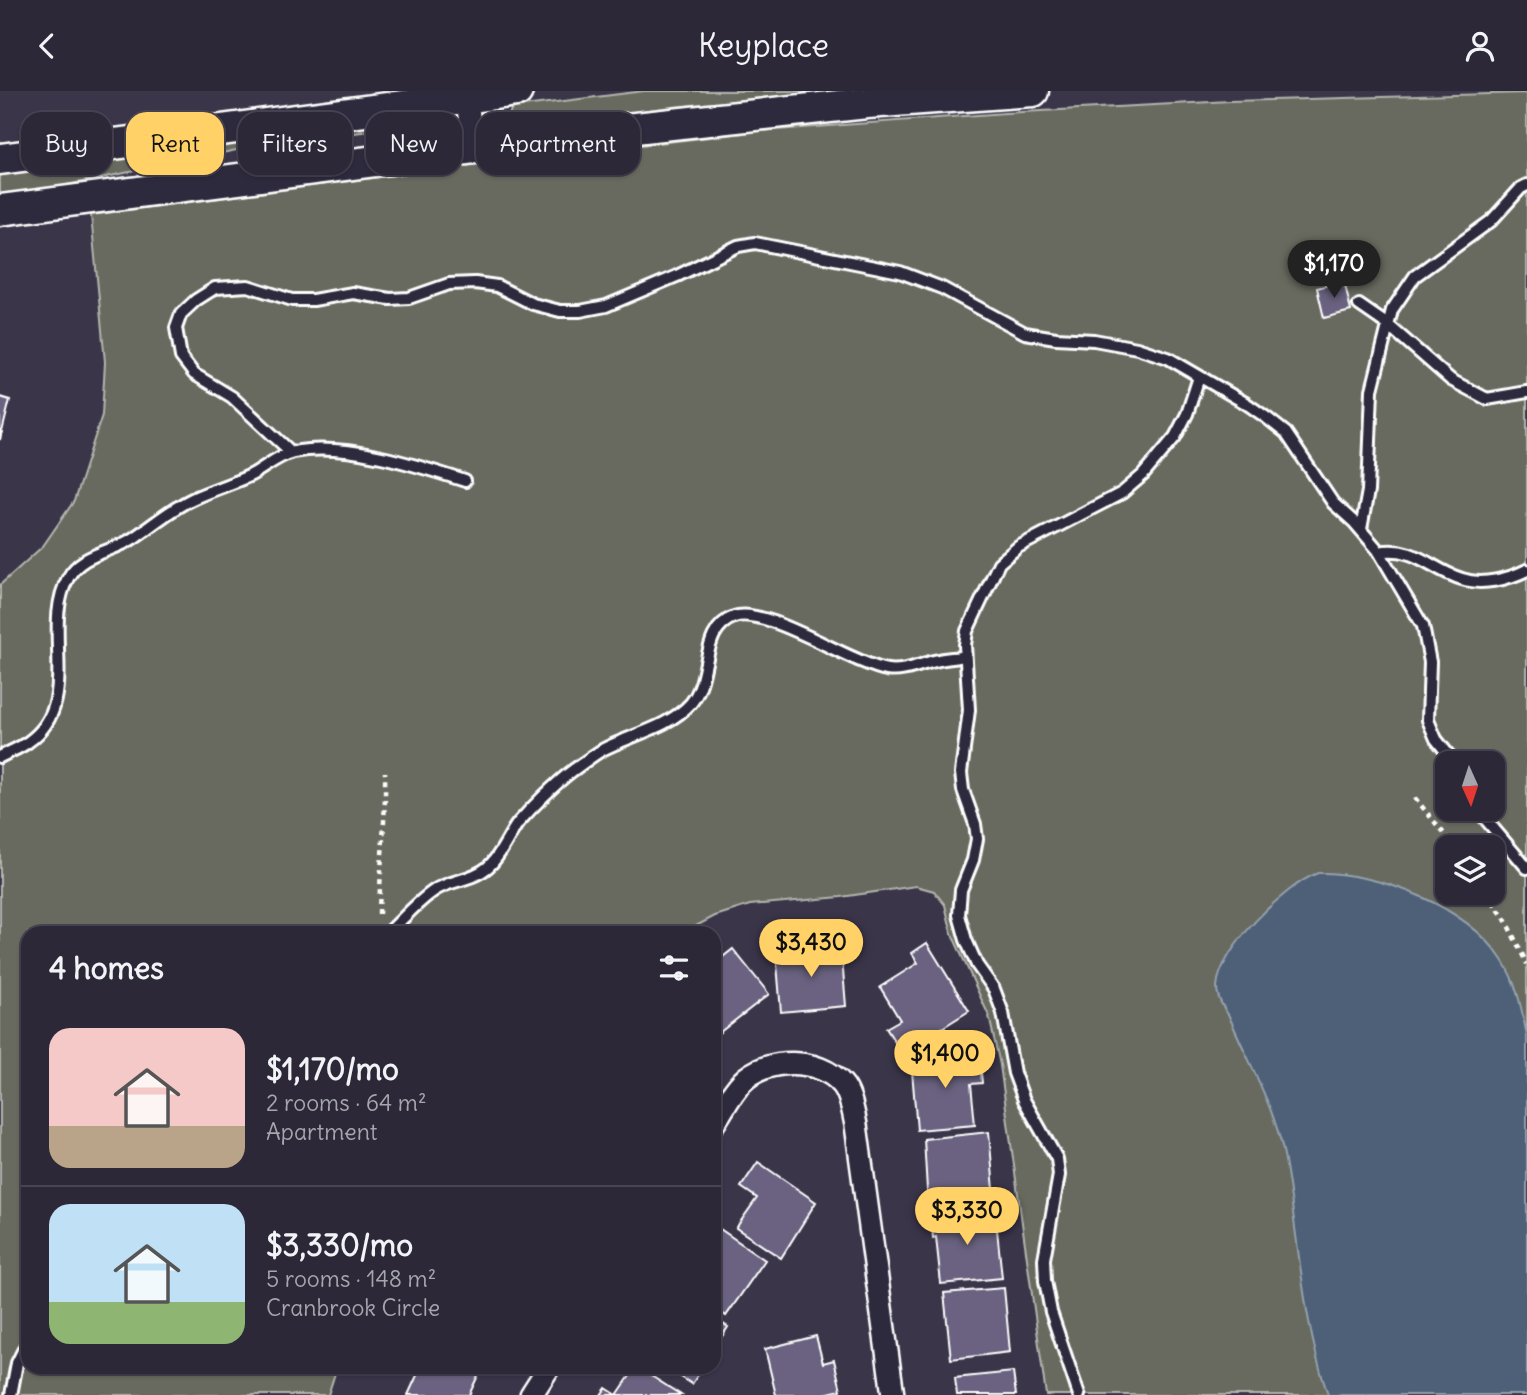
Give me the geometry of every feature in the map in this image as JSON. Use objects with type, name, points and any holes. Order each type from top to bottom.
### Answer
[{"type":"main road","points":[[0,159],[422,97],[517,91]]},
{"type":"main road","points":[[462,150],[706,119],[867,103],[1033,91]]},
{"type":"main road","points":[[0,210],[366,163]]},
{"type":"street","points":[[467,95],[473,149]]},
{"type":"street","points":[[721,1112],[742,1081],[761,1069],[782,1064],[806,1064],[827,1072],[843,1084],[856,1125],[893,1395]]},
{"type":"street","points":[[531,1395],[544,1374]]},
{"type":"lane","points":[[1361,529],[1367,491],[1372,390],[1391,310],[1415,276],[1491,221],[1521,188],[1527,185]]},
{"type":"lane","points":[[291,452],[232,397],[194,373],[181,357],[176,328],[181,314],[215,288],[248,286],[292,300],[313,300],[353,293],[390,299],[409,298],[449,284],[475,283],[497,286],[533,304],[560,311],[580,311],[606,306],[738,246],[755,243],[900,272],[942,288],[1025,333],[1056,338],[1094,339],[1168,358],[1247,404],[1286,433],[1333,503],[1361,529],[1379,552],[1423,627],[1430,662],[1428,720],[1436,739],[1446,751]]},
{"type":"lane","points":[[1359,305],[1388,325],[1451,380],[1487,399],[1527,392]]},
{"type":"lane","points":[[1079,1395],[1051,1312],[1045,1281],[1044,1259],[1059,1175],[1057,1159],[1024,1100],[1014,1073],[1003,1013],[994,989],[977,965],[966,940],[960,915],[961,890],[973,860],[977,839],[961,773],[969,710],[965,656],[967,631],[999,563],[1018,547],[1122,493],[1143,475],[1175,437],[1187,414],[1199,377]]},
{"type":"lane","points":[[0,757],[28,742],[44,728],[54,710],[59,671],[56,623],[60,600],[68,577],[78,565],[94,555],[133,538],[191,499],[250,475],[291,452],[326,450],[358,454],[416,465],[465,481]]},
{"type":"lane","points":[[1379,552],[1400,550],[1462,580],[1488,581],[1513,577],[1527,571]]},
{"type":"lane","points":[[396,926],[433,891],[472,876],[489,866],[519,823],[569,774],[602,750],[670,720],[690,704],[702,685],[710,639],[719,626],[734,617],[749,615],[770,622],[838,649],[866,664],[889,670],[905,670],[965,656]]},
{"type":"lane","points":[[1487,821],[1527,868]]},
{"type":"lane","points":[[10,1395],[16,1363],[21,1354]]},
{"type":"path","points":[[380,923],[380,856],[386,809],[385,772]]},
{"type":"path","points":[[1415,798],[1445,835]]},
{"type":"path","points":[[1495,905],[1527,964]]},
{"type":"shaded area","points":[[644,91],[833,91],[633,112],[510,112],[516,107]]},
{"type":"shaded area","points":[[1527,93],[1527,1395],[1046,1395],[1000,1065],[989,1016],[952,934],[945,905],[934,891],[916,886],[841,897],[750,905],[715,916],[696,926],[21,926],[21,1374],[335,1374],[328,1395],[0,1395],[0,585],[43,546],[74,501],[102,415],[105,362],[91,215],[395,175],[462,175],[462,166],[476,164],[476,175],[640,175],[640,145],[762,131],[1005,113],[1230,101]]},
{"type":"shaded area","points":[[366,125],[366,132],[352,133],[352,127]]},
{"type":"shaded area","points":[[238,143],[238,150],[224,153],[224,145]]},
{"type":"shaded area","points":[[126,158],[126,173],[52,188],[0,195],[0,175],[21,172],[21,175],[112,175],[112,160]]},
{"type":"water","points":[[1318,873],[1342,874],[1394,886],[1420,896],[1468,924],[1487,941],[1512,978],[1527,1036],[1527,1395],[1328,1395],[1306,1306],[1280,1137],[1260,1084],[1219,999],[1217,987],[1229,955],[1241,938],[1272,905],[1304,880]]},
{"type":"building","points":[[1344,281],[1351,311],[1324,318],[1317,288]]},
{"type":"building","points":[[0,397],[10,400],[0,440]]},
{"type":"building","points":[[927,943],[969,1011],[902,1053],[886,1028],[900,1020],[880,987],[918,963],[912,953]]},
{"type":"building","points":[[841,946],[846,1006],[781,1012],[776,952]]},
{"type":"building","points":[[733,949],[769,994],[721,1031],[721,958]]},
{"type":"building","points":[[979,1052],[982,1083],[971,1084],[975,1125],[917,1130],[911,1059]]},
{"type":"building","points":[[989,1132],[994,1190],[980,1191],[981,1201],[928,1207],[924,1139]]},
{"type":"building","points":[[758,1162],[816,1202],[781,1258],[736,1228],[757,1198],[741,1187]]},
{"type":"building","points":[[995,1210],[1002,1278],[941,1284],[931,1216]]},
{"type":"building","points":[[721,1230],[765,1260],[726,1316],[721,1312]]},
{"type":"building","points":[[1004,1288],[1010,1352],[951,1359],[944,1293]]},
{"type":"building","points":[[721,1322],[728,1327],[721,1338]]},
{"type":"building","points":[[816,1336],[823,1363],[834,1360],[841,1390],[820,1395],[776,1395],[765,1349]]},
{"type":"building","points":[[1013,1372],[1016,1395],[957,1395],[955,1378]]},
{"type":"building","points":[[418,1374],[479,1374],[469,1395],[408,1395]]},
{"type":"building","points":[[631,1374],[648,1374],[681,1395],[617,1395]]},
{"type":"building","points":[[676,1374],[698,1374],[692,1384]]},
{"type":"building","points":[[606,1388],[617,1395],[601,1395]]}]
